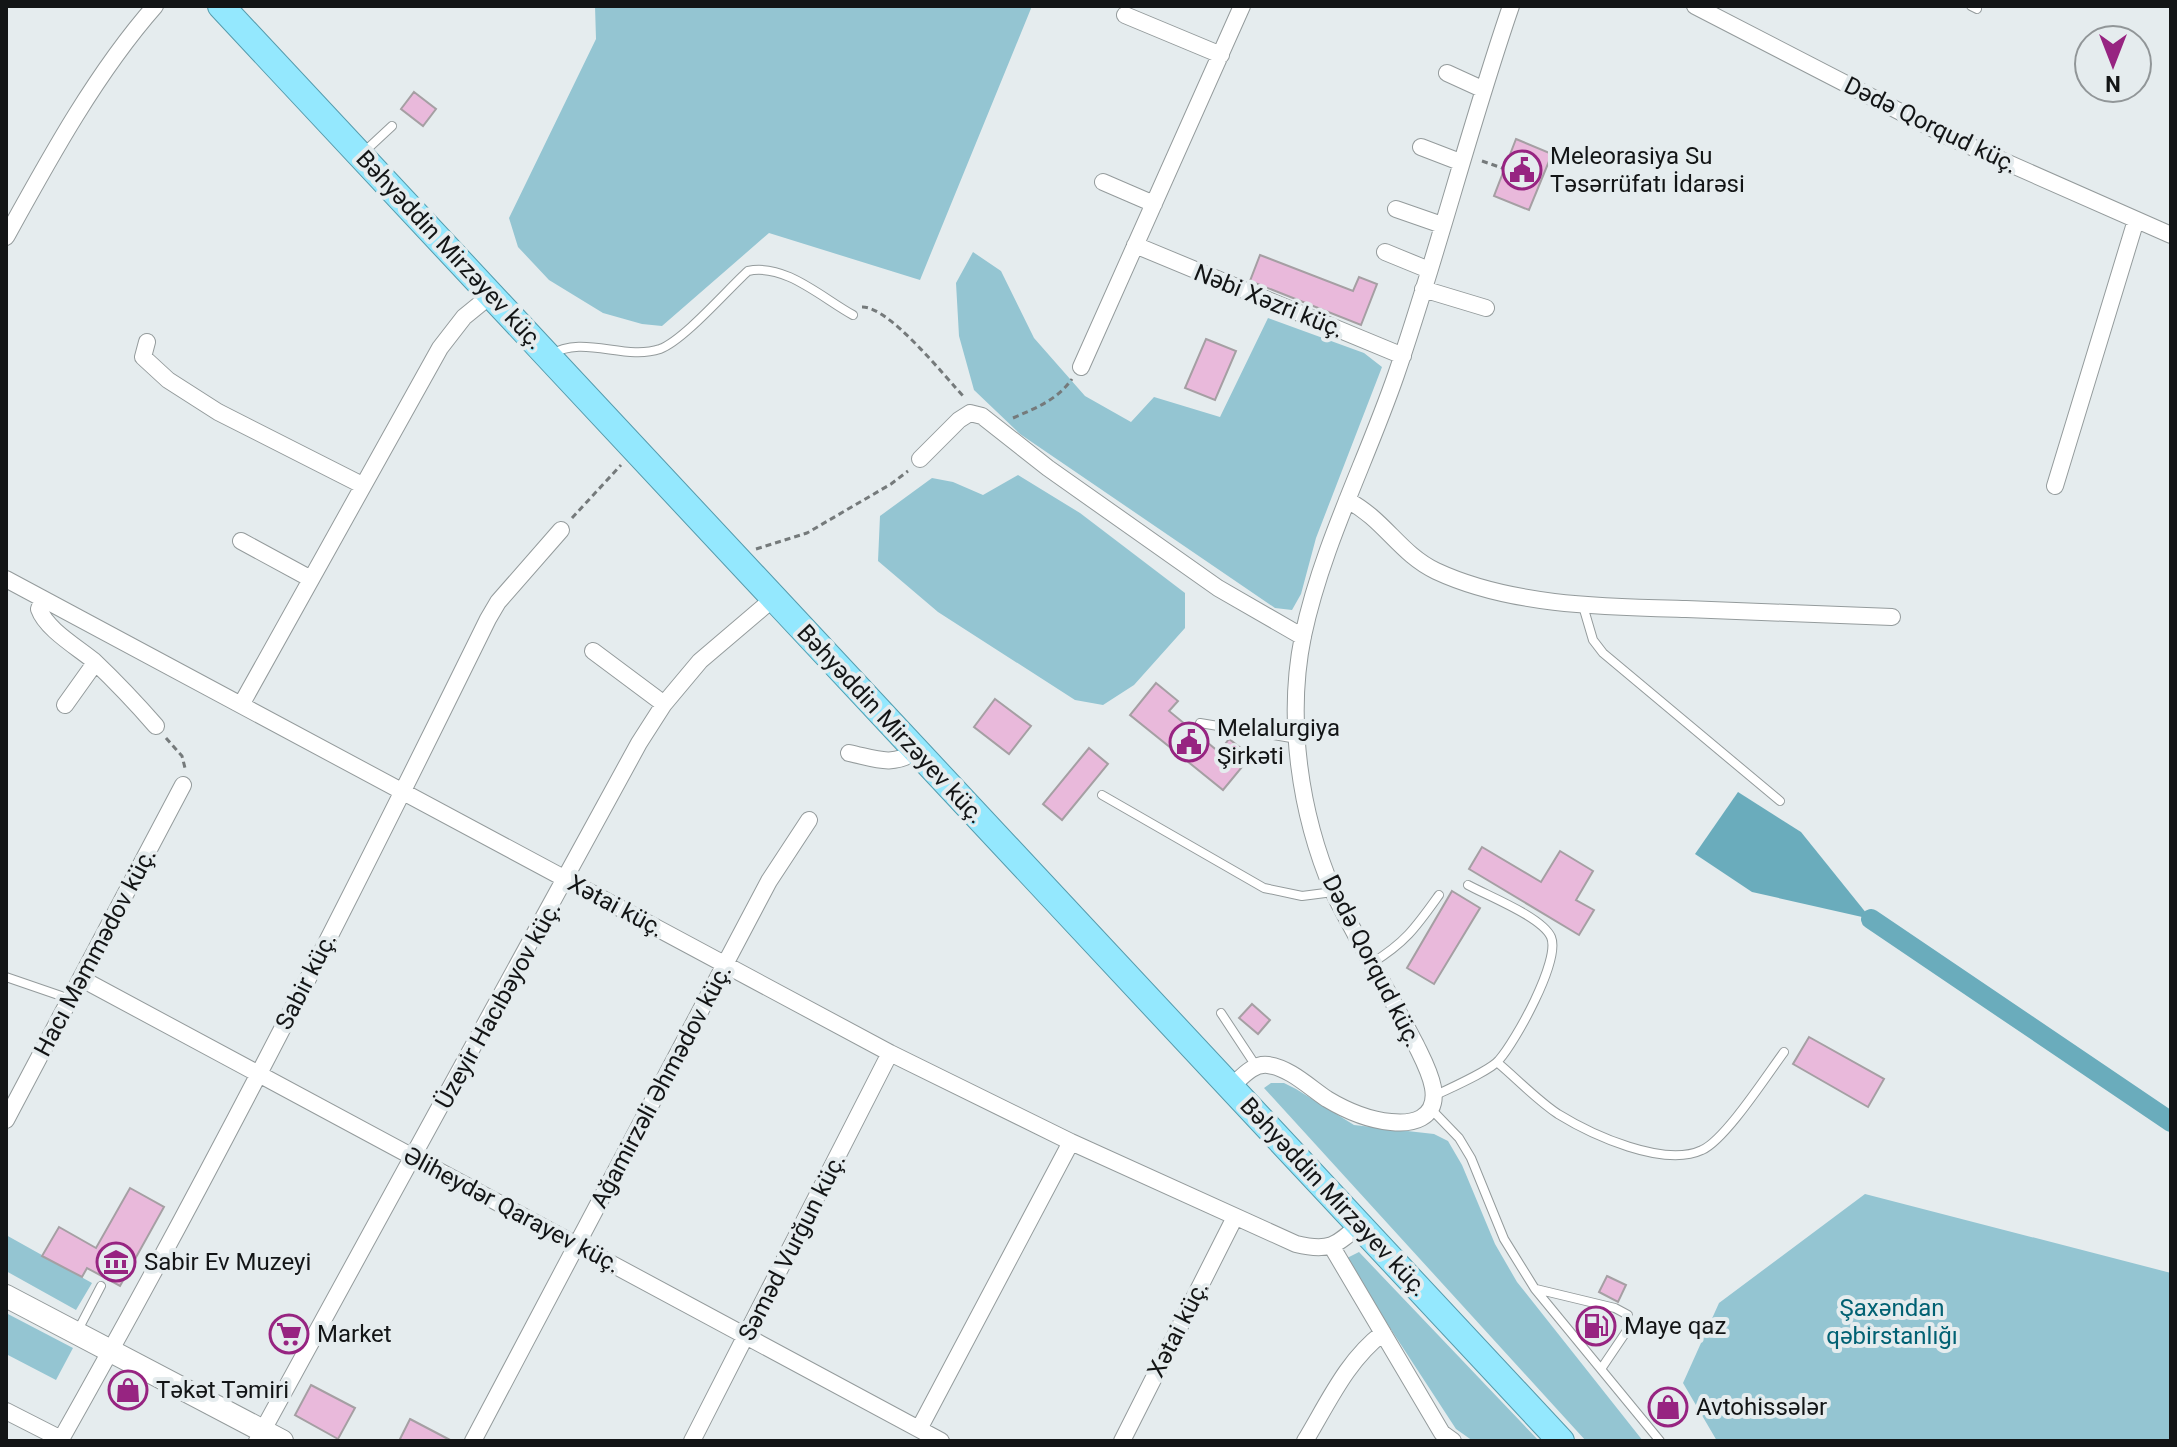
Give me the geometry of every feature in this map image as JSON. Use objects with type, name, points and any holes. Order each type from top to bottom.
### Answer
[{"type":"highway","name":"Bəhyəddin Mirzəyev küç.","points":[[221,6],[1561,1441]]},
{"type":"main road","points":[[6,1296],[267,1438]]},
{"type":"street","points":[[6,237],[47,163],[119,52],[155,6]]},
{"type":"street","points":[[1081,367],[1242,6]]},
{"type":"street","name":"Dədə Qorqud küç.","points":[[1432,1102],[1428,1070],[1333,892],[1315,843],[1301,772],[1297,700],[1303,637],[1318,583],[1403,356],[1482,89],[1511,6]]},
{"type":"street","name":"Dədə Qorqud küç.","points":[[1695,6],[1949,137],[2171,235]]},
{"type":"street","points":[[1125,15],[1221,55]]},
{"type":"street","points":[[1447,73],[1482,89]]},
{"type":"street","points":[[1421,147],[1461,158]]},
{"type":"street","points":[[1103,182],[1154,204]]},
{"type":"street","points":[[1396,209],[1442,225]]},
{"type":"street","points":[[2055,486],[2136,220]]},
{"type":"street","name":"Nəbi Xəzri küç.","points":[[1135,245],[1403,356]]},
{"type":"street","points":[[1385,252],[1429,270]]},
{"type":"street","points":[[1423,289],[1486,308]]},
{"type":"street","points":[[241,705],[445,340],[464,317],[491,295]]},
{"type":"street","points":[[147,342],[143,357],[168,380],[218,412],[362,485]]},
{"type":"street","points":[[920,459],[959,420],[970,413],[982,416],[1048,468],[1218,588],[1303,637]]},
{"type":"street","points":[[1347,500],[1366,510],[1411,557],[1435,571],[1471,585],[1583,606],[1892,617]]},
{"type":"street","name":"Sabir küç.","points":[[60,1440],[260,1072],[488,619],[498,602],[561,530]]},
{"type":"street","points":[[241,541],[311,579]]},
{"type":"street","name":"Xətai küç.","points":[[6,579],[890,1053],[1071,1142],[1296,1244],[1332,1247]]},
{"type":"street","name":"Üzeyir Hacıbəyov küç.","points":[[267,1438],[639,743],[664,704],[700,661],[774,598]]},
{"type":"street","points":[[43,599],[39,609],[49,625],[129,695],[156,726]]},
{"type":"street","points":[[593,651],[664,704]]},
{"type":"street","points":[[65,705],[95,663]]},
{"type":"street","points":[[849,753],[890,762],[902,761],[917,751]]},
{"type":"street","name":"Hacı Məmmədov küç.","points":[[6,1120],[183,785]]},
{"type":"street","name":"Ağamirzəli Əhmədov küç.","points":[[473,1441],[769,881],[809,820]]},
{"type":"street","name":"Əliheydər Qarayev küç.","points":[[82,979],[260,1072],[941,1441]]},
{"type":"street","name":"Səməd Vurğun küç.","points":[[692,1441],[890,1053]]},
{"type":"street","points":[[1232,1086],[1256,1066],[1268,1065],[1286,1071],[1353,1113],[1376,1121],[1411,1122],[1423,1117],[1432,1102]]},
{"type":"street","points":[[919,1429],[1071,1142]]},
{"type":"street","name":"Xətai küç.","points":[[1122,1441],[1235,1217]]},
{"type":"street","points":[[1360,1224],[1332,1247],[1442,1433],[1453,1441]]},
{"type":"street","points":[[1305,1441],[1350,1365],[1365,1346],[1383,1333]]},
{"type":"street","points":[[6,1411],[60,1440]]},
{"type":"lane","points":[[361,156],[392,126]]},
{"type":"lane","points":[[550,356],[562,348],[576,347],[632,352],[659,349],[675,342],[748,271],[762,268],[777,271],[850,314]]},
{"type":"lane","points":[[1583,606],[1593,640],[1603,653],[1780,801]]},
{"type":"lane","points":[[1200,723],[1298,739]]},
{"type":"lane","points":[[1102,795],[1264,888],[1302,896],[1333,892]]},
{"type":"lane","points":[[1468,885],[1542,925],[1552,939],[1552,953],[1538,994],[1498,1063],[1432,1102],[1471,1158],[1483,1194],[1504,1239],[1535,1289],[1660,1441]]},
{"type":"lane","points":[[1372,963],[1409,937],[1439,895]]},
{"type":"lane","points":[[6,977],[70,999]]},
{"type":"lane","points":[[1221,1013],[1256,1066]]},
{"type":"lane","points":[[1498,1063],[1558,1113],[1592,1131],[1649,1153],[1676,1157],[1703,1150],[1719,1138],[1784,1052]]},
{"type":"lane","points":[[76,1333],[101,1286]]},
{"type":"lane","points":[[1535,1289],[1615,1308],[1628,1315],[1628,1329],[1601,1369]]},
{"type":"path","points":[[1461,158],[1505,169]]},
{"type":"path","points":[[850,314],[857,307],[868,307],[888,318],[966,399],[970,413]]},
{"type":"path","points":[[995,426],[1049,403],[1066,388],[1081,367]]},
{"type":"path","points":[[561,530],[637,448]]},
{"type":"path","points":[[741,561],[758,547],[792,540],[807,533],[891,484],[920,459]]},
{"type":"path","points":[[156,726],[182,756],[185,767],[183,785]]},
{"type":"green space","points":[[595,6],[1032,6],[920,280],[769,233],[662,326],[603,313],[549,280],[518,247],[509,218],[596,39]]},
{"type":"green space","points":[[973,252],[1001,271],[1034,338],[1085,396],[1131,422],[1154,397],[1220,417],[1268,318],[1364,353],[1382,367],[1316,538],[1301,594],[1292,610],[1275,608],[1020,434],[974,390],[959,336],[956,283]]},
{"type":"green space","points":[[1018,475],[1080,513],[1185,593],[1185,628],[1134,685],[1103,705],[1075,700],[938,612],[878,561],[880,516],[932,478],[953,482],[983,495]]},
{"type":"green space","points":[[1271,1083],[1284,1083],[1296,1089],[1354,1125],[1434,1134],[1448,1141],[1462,1165],[1495,1244],[1517,1282],[1643,1441],[1586,1441],[1264,1088]]},
{"type":"green space","name":"Şaxəndan qəbirstanlığı","points":[[1865,1194],[2171,1273],[2171,1441],[1717,1441],[1683,1383],[1719,1303]]},
{"type":"green space","points":[[6,1235],[92,1283],[76,1310],[6,1271]]},
{"type":"green space","points":[[1359,1252],[1539,1441],[1473,1441],[1456,1429],[1345,1259]]},
{"type":"green space","points":[[6,1313],[73,1348],[56,1380],[6,1354]]},
{"type":"shaded area","points":[[1738,792],[1801,832],[1871,919],[1752,892],[1695,854]]},
{"type":"building","points":[[414,92],[436,109],[423,126],[401,109]]},
{"type":"building","points":[[1516,139],[1552,154],[1529,210],[1494,196]]},
{"type":"building","points":[[1260,255],[1353,291],[1359,277],[1377,284],[1361,325],[1250,281]]},
{"type":"building","points":[[1206,339],[1236,351],[1215,400],[1185,388]]},
{"type":"building","points":[[1156,683],[1178,701],[1169,711],[1219,752],[1229,739],[1251,756],[1223,790],[1130,715]]},
{"type":"building","points":[[995,699],[1031,726],[1009,754],[974,727]]},
{"type":"building","points":[[1089,748],[1108,764],[1062,820],[1043,804]]},
{"type":"building","points":[[1482,847],[1541,882],[1560,851],[1593,871],[1576,900],[1594,910],[1579,935],[1469,869]]},
{"type":"building","points":[[1452,891],[1480,908],[1434,984],[1407,968]]},
{"type":"building","points":[[1252,1004],[1270,1020],[1258,1034],[1239,1018]]},
{"type":"building","points":[[1809,1037],[1884,1079],[1868,1107],[1793,1064]]},
{"type":"building","points":[[130,1188],[164,1207],[120,1286],[87,1268],[82,1277],[42,1256],[59,1227],[96,1248]]},
{"type":"building","points":[[1607,1276],[1626,1285],[1618,1302],[1599,1292]]},
{"type":"building","points":[[1591,1313],[1610,1322],[1603,1338],[1584,1329]]},
{"type":"building","points":[[311,1385],[355,1408],[338,1439],[295,1415]]},
{"type":"building","points":[[410,1419],[452,1441],[399,1441]]},
{"type":"waterway","points":[[1871,919],[2171,1122]]},
{"type":"place","name":"Meleorasiya Su Təsərrüfatı İdarəsi","points":[[1522,170]]},
{"type":"place","name":"Melalurgiya Şirkəti","points":[[1189,742]]},
{"type":"place","name":"Sabir Ev Muzeyi","points":[[116,1262]]},
{"type":"place","name":"Maye qaz","points":[[1596,1326]]},
{"type":"place","name":"Market","points":[[289,1334]]},
{"type":"place","name":"Təkət Təmiri","points":[[128,1390]]},
{"type":"place","name":"Avtohissələr","points":[[1668,1407]]}]
